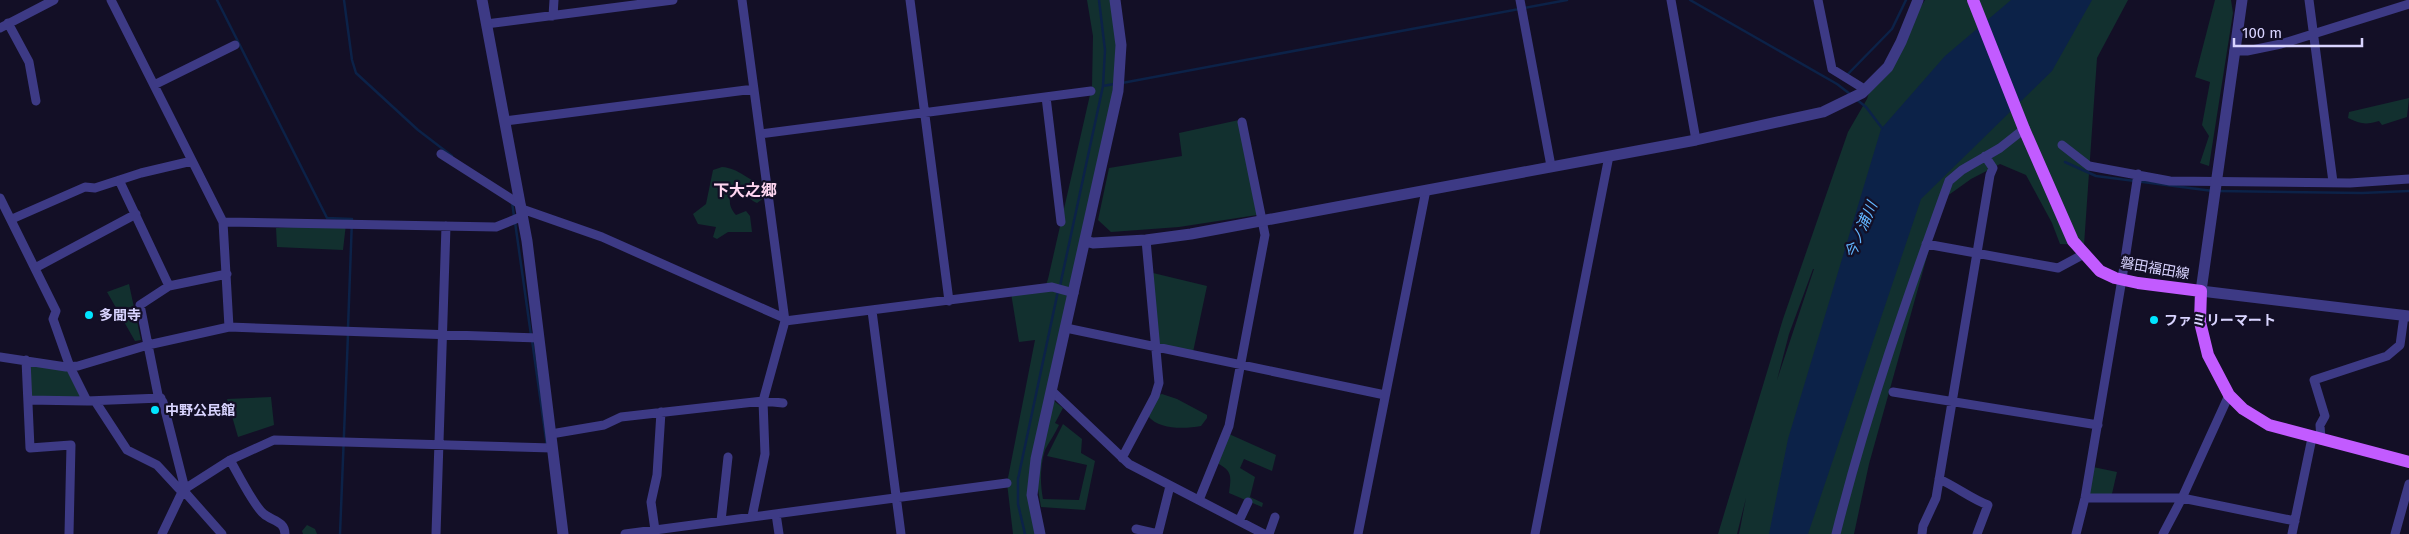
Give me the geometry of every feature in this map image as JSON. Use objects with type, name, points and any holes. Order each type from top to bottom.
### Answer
[{"type":"main road","name":"磐田福田線","points":[[1973,0],[2024,129],[2073,240],[2100,271],[2122,279],[2201,291],[2200,322],[2202,337],[2208,355],[2229,395],[2243,409],[2262,421],[2317,439],[2409,462]]},
{"type":"street","points":[[36,101],[29,62],[4,25],[54,0]]},
{"type":"street","points":[[111,0],[223,222],[229,327]]},
{"type":"street","points":[[482,0],[522,210],[563,534]]},
{"type":"street","points":[[554,0],[554,16]]},
{"type":"street","points":[[486,24],[673,0]]},
{"type":"street","points":[[742,0],[784,319],[763,401],[765,454],[752,517]]},
{"type":"street","points":[[910,0],[949,301]]},
{"type":"street","points":[[1040,534],[1032,495],[1033,480],[1072,292],[1118,91],[1121,45],[1115,0]]},
{"type":"street","points":[[1520,0],[1551,166]]},
{"type":"street","points":[[1671,0],[1696,140]]},
{"type":"street","points":[[1818,0],[1832,68],[1866,90]]},
{"type":"street","points":[[1085,241],[1094,243],[1146,240],[1262,221],[1696,140],[1823,112],[1850,100],[1866,90],[1888,67],[1901,42],[1918,0]]},
{"type":"street","points":[[2242,0],[2201,291],[2406,316],[2400,344],[2387,356],[2314,380],[2325,416],[2320,425],[2292,534]]},
{"type":"street","points":[[2308,0],[2333,182]]},
{"type":"street","points":[[2234,51],[2247,51],[2281,44],[2409,4]]},
{"type":"street","points":[[154,85],[235,45]]},
{"type":"street","points":[[505,121],[754,90]]},
{"type":"street","points":[[760,134],[1091,91]]},
{"type":"street","points":[[1046,97],[1061,222]]},
{"type":"street","points":[[1199,500],[1229,426],[1265,235],[1242,122]]},
{"type":"street","points":[[1836,534],[1848,487],[1877,392],[1949,181],[1962,170],[2000,148],[2024,129]]},
{"type":"street","points":[[2062,145],[2088,166],[2138,174],[2170,182],[2333,182],[2409,179]]},
{"type":"street","points":[[441,154],[522,210],[602,237],[784,319],[872,311],[1052,287],[1072,292]]},
{"type":"street","points":[[1535,534],[1609,156]]},
{"type":"street","points":[[1922,534],[1936,498],[1940,479],[1990,174],[1993,168],[1985,156]]},
{"type":"street","points":[[12,220],[85,186],[95,188],[192,161]]},
{"type":"street","points":[[2076,534],[2085,498],[2098,425],[2138,174]]},
{"type":"street","points":[[120,180],[169,286]]},
{"type":"street","points":[[1358,534],[1426,190]]},
{"type":"street","points":[[0,198],[56,311],[53,319],[70,367],[91,401],[127,450],[157,465],[184,490],[222,534]]},
{"type":"street","points":[[223,222],[496,227],[522,210]]},
{"type":"street","points":[[35,268],[136,214]]},
{"type":"street","points":[[436,534],[444,334],[446,226]]},
{"type":"street","points":[[1122,458],[1155,396],[1159,371],[1155,347],[1146,240]]},
{"type":"street","points":[[1926,244],[2058,268],[2084,254]]},
{"type":"street","points":[[184,490],[161,398],[158,394],[140,305],[169,286],[227,274]]},
{"type":"street","points":[[872,311],[901,534]]},
{"type":"street","points":[[0,357],[70,367],[148,345],[229,327],[539,338]]},
{"type":"street","points":[[1066,328],[1385,395]]},
{"type":"street","points":[[26,360],[30,448],[71,445],[69,534]]},
{"type":"street","points":[[1052,391],[1129,464],[1264,534]]},
{"type":"street","points":[[1893,392],[2098,425]]},
{"type":"street","points":[[2163,534],[2182,498],[2229,395]]},
{"type":"street","points":[[28,400],[91,401],[161,398]]},
{"type":"street","points":[[551,434],[604,425],[621,417],[763,401],[783,403]]},
{"type":"street","points":[[655,530],[651,502],[657,475],[661,412]]},
{"type":"street","points":[[162,534],[184,490],[230,460],[274,440],[552,448]]},
{"type":"street","points":[[721,521],[728,456]]},
{"type":"street","points":[[230,460],[262,514],[281,523],[285,528],[285,534]]},
{"type":"street","points":[[1940,479],[1961,488],[1971,499],[1988,505],[1977,534]]},
{"type":"street","points":[[625,534],[1008,483]]},
{"type":"street","points":[[2396,534],[2409,484]]},
{"type":"street","points":[[1136,529],[1158,534],[1170,486]]},
{"type":"street","points":[[2085,498],[2182,498],[2295,520]]},
{"type":"street","points":[[1239,521],[1248,502]]},
{"type":"street","points":[[776,514],[779,534]]},
{"type":"street","points":[[1269,534],[1276,517]]},
{"type":"green space","points":[[1087,0],[1114,0],[1121,53],[1054,401],[1063,408],[1055,423],[1059,425],[1045,450],[1042,462],[1041,481],[1043,499],[1079,500],[1087,465],[1047,456],[1063,424],[1082,439],[1081,453],[1095,461],[1085,510],[1041,507],[1037,483],[1033,499],[1041,534],[1013,534],[1007,483],[1035,340],[1019,342],[1011,293],[1045,288],[1048,279],[1092,86],[1093,36]]},
{"type":"green space","points":[[1925,0],[2128,0],[2097,58],[2084,245],[2060,244],[2052,223],[2026,175],[2000,164],[1971,179],[1943,199],[1869,464],[1854,534],[1739,534],[1746,498],[1737,534],[1718,534],[1783,319],[1848,132],[1867,99],[1872,83]],"holes":[[[1814,269],[1777,380],[1789,334]]]},
{"type":"green space","points":[[2215,0],[2231,0],[2233,13],[2209,166],[2200,163],[2209,136],[2202,125],[2210,82],[2195,77]]},
{"type":"green space","points":[[2409,98],[2407,117],[2382,125],[2379,121],[2363,123],[2348,118],[2349,112]]},
{"type":"green space","points":[[1239,120],[1257,215],[1179,227],[1111,232],[1098,220],[1109,168],[1182,156],[1179,133]]},
{"type":"green space","points":[[722,167],[734,170],[755,182],[767,186],[768,195],[757,203],[751,200],[737,186],[732,188],[730,205],[736,215],[746,211],[750,216],[752,232],[728,232],[717,239],[713,237],[716,227],[698,224],[693,214],[706,204],[713,170]]},
{"type":"green space","points":[[346,224],[343,250],[277,247],[276,228]]},
{"type":"green space","points":[[1153,273],[1207,286],[1193,352],[1155,347]]},
{"type":"green space","points":[[129,284],[141,340],[135,341],[107,292]]},
{"type":"green space","points":[[26,360],[70,367],[87,401],[28,397]]},
{"type":"green space","points":[[1162,394],[1177,399],[1207,415],[1207,418],[1201,426],[1180,428],[1165,426],[1153,421],[1148,416],[1155,396]]},
{"type":"green space","points":[[271,397],[274,425],[238,437],[227,399]]},
{"type":"green space","points":[[1229,434],[1276,455],[1272,471],[1244,459],[1240,468],[1255,477],[1250,497],[1263,503],[1262,507],[1229,493],[1230,475],[1226,469],[1217,463]]},
{"type":"green space","points":[[2093,467],[2117,472],[2111,498],[2085,498]]},
{"type":"green space","points":[[307,525],[315,529],[317,534],[303,534],[302,531]]},
{"type":"water","name":"今ノ浦川","points":[[2011,0],[2092,0],[2052,71],[1921,199],[1808,534],[1769,534],[1788,439],[1881,129],[1945,56]]},
{"type":"waterway","points":[[217,0],[327,218],[352,219],[348,328]]},
{"type":"waterway","points":[[344,0],[352,60],[356,73],[418,130],[452,156]]},
{"type":"waterway","points":[[1060,286],[1103,86],[1105,50],[1099,0]]},
{"type":"waterway","points":[[1122,83],[1567,0]]},
{"type":"waterway","points":[[1690,0],[1837,84],[1850,94]]},
{"type":"waterway","points":[[1847,75],[1892,29],[1906,0]]},
{"type":"waterway","points":[[1103,86],[1114,84]]},
{"type":"waterway","points":[[1856,99],[1866,107],[1882,128]]},
{"type":"waterway","points":[[2065,162],[2096,176],[2213,191]]},
{"type":"waterway","points":[[2218,191],[2362,193],[2409,191]]},
{"type":"waterway","points":[[512,202],[514,216]]},
{"type":"waterway","points":[[515,222],[531,335]]},
{"type":"waterway","points":[[1025,534],[1018,504],[1018,479],[1058,291]]},
{"type":"waterway","points":[[340,534],[348,334]]},
{"type":"waterway","points":[[532,340],[547,446]]},
{"type":"place","name":"多聞寺","points":[[89,315]]},
{"type":"place","name":"ファミリーマート","points":[[2154,320]]},
{"type":"place","name":"中野公民館","points":[[155,410]]},
{"type":"district","name":"下大之郷","points":[[745,190]]}]
